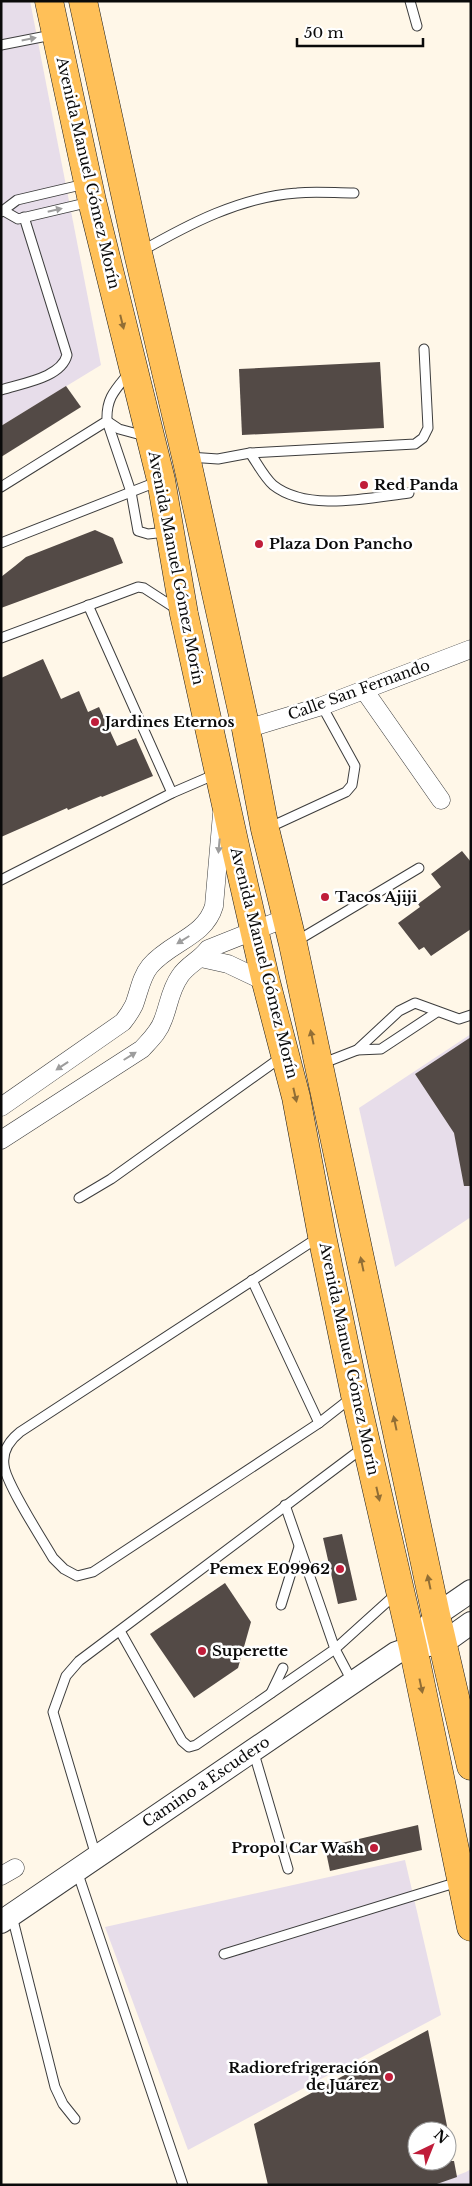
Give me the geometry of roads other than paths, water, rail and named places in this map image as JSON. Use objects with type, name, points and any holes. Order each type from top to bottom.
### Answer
[{"type":"main road","name":"Avenida Manuel Gómez Morín","points":[[49,1],[91,192],[161,480],[172,532],[184,614],[266,982],[296,1097],[355,1395],[413,1647],[471,1927]]},
{"type":"main road","name":"Avenida Manuel Gómez Morín","points":[[83,1],[138,254],[186,457],[246,728],[265,829],[292,944],[436,1616],[471,1766]]},
{"type":"street","name":"Calle San Fernando","points":[[246,728],[322,706],[469,654]]},
{"type":"street","points":[[364,690],[441,800]]},
{"type":"street","points":[[204,953],[214,906],[221,786]]},
{"type":"street","points":[[1,1140],[142,1049],[163,1022],[172,990],[179,976],[204,953],[286,918]]},
{"type":"street","points":[[1,1107],[89,1048],[123,1022],[133,1007],[138,989],[149,967],[164,952],[203,928],[211,919]]},
{"type":"street","points":[[204,953],[266,982]]},
{"type":"street","points":[[89,1048],[105,1072]]},
{"type":"street","name":"Camino a Escudero","points":[[413,1647],[436,1616],[471,1591]]},
{"type":"street","name":"Camino a Escudero","points":[[6,1919],[396,1653],[413,1647],[443,1643],[471,1623]]},
{"type":"lane","points":[[410,1],[416,26]]},
{"type":"lane","points":[[1,45],[57,34]]},
{"type":"lane","points":[[91,192],[18,219],[3,211],[17,200],[91,192]]},
{"type":"lane","points":[[138,254],[176,232],[228,208],[254,200],[296,193],[354,193]]},
{"type":"lane","points":[[1,390],[55,371],[65,362],[67,355],[24,217]]},
{"type":"lane","points":[[186,457],[218,459],[250,453],[415,444],[423,438],[428,428],[424,349]]},
{"type":"lane","points":[[134,367],[110,397],[106,406],[106,421],[131,492],[138,531],[148,534],[172,532]]},
{"type":"lane","points":[[106,421],[118,429],[150,437]]},
{"type":"lane","points":[[1,487],[106,421]]},
{"type":"lane","points":[[250,453],[271,484],[291,496],[340,502],[409,493]]},
{"type":"lane","points":[[1,543],[161,480]]},
{"type":"lane","points":[[1,638],[138,587],[144,588],[184,614]]},
{"type":"lane","points":[[88,605],[172,793]]},
{"type":"lane","points":[[265,829],[346,792],[352,785],[355,766],[322,706]]},
{"type":"lane","points":[[1,880],[172,793],[221,786]]},
{"type":"lane","points":[[292,944],[419,868]]},
{"type":"lane","points":[[357,1050],[399,1011],[415,1004],[459,1020],[471,1015]]},
{"type":"lane","points":[[318,1065],[357,1050],[380,1049],[437,1012]]},
{"type":"lane","points":[[79,1198],[111,1179],[285,1054]]},
{"type":"lane","points":[[322,1236],[20,1432],[12,1439],[5,1451],[4,1468],[53,1558],[64,1569],[77,1576],[93,1572],[319,1423],[355,1395]]},
{"type":"lane","points":[[252,1280],[319,1423]]},
{"type":"lane","points":[[96,1856],[53,1712],[66,1676],[79,1661],[285,1504],[367,1445]]},
{"type":"lane","points":[[285,1504],[335,1649],[353,1683]]},
{"type":"lane","points":[[281,1605],[300,1547]]},
{"type":"lane","points":[[120,1631],[182,1741],[189,1747],[335,1649],[400,1590]]},
{"type":"lane","points":[[271,1693],[283,1668]]},
{"type":"lane","points":[[253,1750],[288,1869]]},
{"type":"lane","points":[[77,1870],[183,2185]]},
{"type":"lane","points":[[224,1954],[461,1881]]},
{"type":"lane","points":[[6,1919],[55,2087],[63,2104],[75,2119]]},
{"type":"place","name":"Red Panda","points":[[364,485]]},
{"type":"place","name":"Plaza Don Pancho","points":[[259,544]]},
{"type":"place","name":"Jardines Eternos","points":[[95,722]]},
{"type":"place","name":"Tacos Ajiji","points":[[325,897]]},
{"type":"place","name":"Pemex E09962","points":[[340,1569]]},
{"type":"place","name":"Superette","points":[[202,1651]]},
{"type":"place","name":"Propol Car Wash","points":[[374,1848]]},
{"type":"place","name":"Radiorefrigeración de Juárez","points":[[389,2077]]}]
